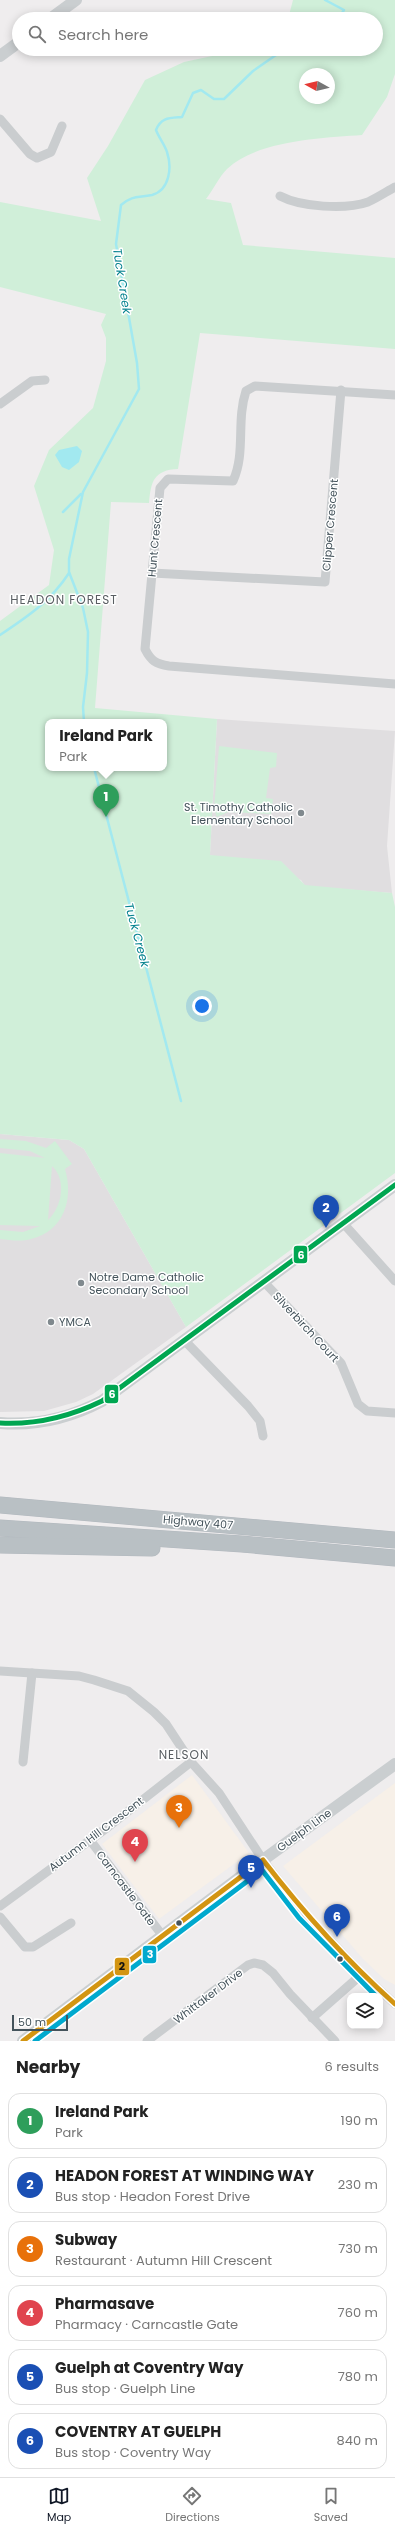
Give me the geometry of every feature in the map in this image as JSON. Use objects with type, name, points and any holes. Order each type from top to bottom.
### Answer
[{"type":"highway","name":"Highway 407","points":[[0,1505],[395,1540]]},
{"type":"highway","name":"Highway 407","points":[[0,1528],[242,1544],[395,1558]]},
{"type":"highway","points":[[0,1544],[146,1548],[242,1544]]},
{"type":"street","points":[[60,12],[76,0]]},
{"type":"street","points":[[0,56],[12,47]]},
{"type":"street","points":[[0,120],[30,154],[37,158],[50,152],[62,126]]},
{"type":"street","points":[[280,196],[292,202],[352,206],[369,202],[395,187]]},
{"type":"street","points":[[0,404],[32,381],[45,380]]},
{"type":"street","name":"Hunt Crescent","points":[[395,395],[341,390],[256,386],[246,391],[242,403],[239,468],[233,481],[168,479],[160,488],[145,649],[150,659],[157,664],[395,684]]},
{"type":"street","name":"Clipper Crescent","points":[[152,573],[325,582],[341,390]]},
{"type":"street","points":[[0,1423],[44,1421],[81,1412],[123,1387],[263,1281],[395,1185]]},
{"type":"street","points":[[343,1223],[395,1281]]},
{"type":"street","name":"Silverbirch Court","points":[[263,1281],[341,1363],[358,1404],[367,1411],[395,1413]]},
{"type":"street","points":[[185,1341],[248,1406],[260,1421],[263,1436]]},
{"type":"street","points":[[0,1671],[79,1676],[128,1691],[166,1724],[192,1762],[236,1816],[263,1860],[304,1913],[362,1974],[395,2004]]},
{"type":"street","points":[[23,1762],[32,1673]]},
{"type":"street","name":"Autumn Hill Crescent","points":[[0,1906],[192,1762]]},
{"type":"street","name":"Guelph Line","points":[[23,2041],[162,1935],[395,1764]]},
{"type":"street","name":"Carncastle Gate","points":[[90,1840],[162,1935]]},
{"type":"street","points":[[0,1917],[25,1947],[33,1947],[71,1923]]},
{"type":"street","name":"Whittaker Drive","points":[[148,2041],[248,1965],[254,1963],[263,1965],[274,1973],[312,2018],[335,2041]]},
{"type":"street","points":[[312,2018],[362,1974]]},
{"type":"shaded area","name":"St. Timothy Catholic Elementary School","points":[[217,719],[395,731],[387,846],[392,893],[305,886],[301,880],[210,855]]},
{"type":"shaded area","name":"Notre Dame Catholic Secondary School","points":[[0,1134],[69,1140],[84,1149],[186,1327],[93,1394],[76,1402],[44,1411],[0,1412]]},
{"type":"shaded area","points":[[192,1775],[249,1853],[159,1919],[102,1844]]},
{"type":"shaded area","points":[[395,1783],[395,1985],[384,1979],[363,1959],[283,1866]]},
{"type":"green space","points":[[293,0],[395,0],[395,74],[387,97],[362,135],[291,142],[256,152],[240,159],[227,169],[206,199],[231,203],[243,245],[395,258],[395,349],[200,333],[178,469],[164,472],[155,478],[151,489],[149,503],[111,502],[95,708],[217,719],[210,855],[281,861],[305,885],[392,893],[395,907],[395,1173],[186,1327],[84,1149],[69,1140],[0,1134],[0,621],[49,585],[54,550],[34,486],[49,450],[93,408],[106,361],[106,338],[101,325],[106,314],[0,287],[0,202],[101,221],[87,178],[108,146],[145,80],[184,62],[212,56],[383,56],[383,12],[290,12]]},
{"type":"green space","points":[[219,746],[277,753],[276,767],[270,768],[266,798],[273,799],[271,814],[228,812],[217,817],[214,809]]},
{"type":"green space","points":[[0,1139],[26,1141],[46,1148],[55,1141],[72,1164],[65,1169],[68,1191],[64,1212],[52,1229],[42,1235],[23,1240],[0,1239],[0,1230],[23,1232],[40,1226],[0,1225],[0,1153],[45,1158],[30,1151],[0,1148]],"holes":[[[52,1166],[60,1179],[61,1193],[57,1208],[48,1220]]]},
{"type":"water","points":[[77,446],[82,451],[79,462],[69,470],[62,467],[55,455],[59,450]]},
{"type":"waterway","name":"Tuck Creek","points":[[325,0],[344,10],[343,12]]},
{"type":"waterway","name":"Tuck Creek","points":[[84,719],[83,707],[87,673],[88,632],[83,608],[69,572],[69,559],[83,492],[139,389],[137,363],[116,244],[121,205],[132,198],[152,195],[163,188],[166,183],[169,171],[169,158],[156,130],[163,120],[182,117],[193,93],[201,90],[214,99],[224,99],[253,71],[275,56]]},
{"type":"waterway","name":"Tuck Creek","points":[[63,512],[81,494]]},
{"type":"waterway","name":"Tuck Creek","points":[[0,635],[38,608],[62,583],[69,573]]},
{"type":"waterway","name":"Tuck Creek","points":[[95,771],[181,1101]]},
{"type":"transit line","name":"6","points":[[0,1423],[27,1423],[52,1419],[65,1416],[102,1401],[395,1185]]},
{"type":"transit line","name":"2","points":[[23,2041],[263,1860],[326,1935],[359,1970],[395,2004]]},
{"type":"transit line","name":"3","points":[[35,2041],[262,1870],[299,1918],[373,1993]]},
{"type":"place","name":"St. Timothy Catholic Elementary School","points":[[301,813]]},
{"type":"place","name":"Ireland Park","points":[[106,817]]},
{"type":"place","name":"HEADON FOREST AT WINDING WAY","points":[[326,1228]]},
{"type":"place","name":"Notre Dame Catholic Secondary School","points":[[81,1283]]},
{"type":"place","name":"YMCA","points":[[51,1322]]},
{"type":"place","name":"Subway","points":[[179,1828]]},
{"type":"place","name":"Pharmasave","points":[[135,1862]]},
{"type":"place","name":"Guelph at Coventry Way","points":[[251,1888]]},
{"type":"place","name":"COVENTRY AT GUELPH","points":[[337,1937]]},
{"type":"district","name":"HEADON FOREST","points":[[64,600]]},
{"type":"district","name":"NELSON","points":[[184,1755]]}]
